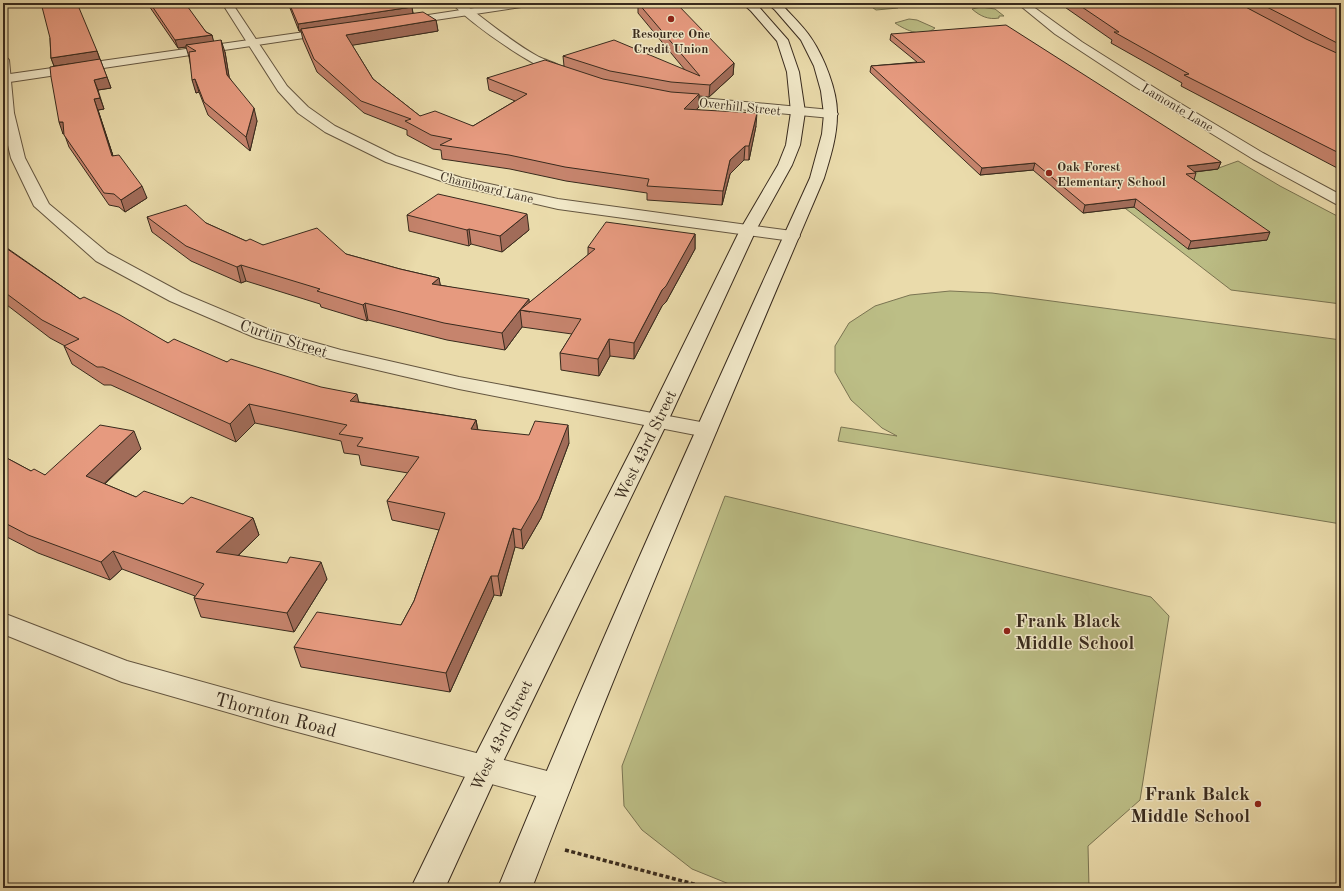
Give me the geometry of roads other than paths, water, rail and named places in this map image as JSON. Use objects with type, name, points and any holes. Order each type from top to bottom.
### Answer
[{"type":"street","name":"Chamboard Lane","points":[[227,3],[282,88],[303,110],[330,129],[391,158],[458,182],[558,204],[792,236]]},
{"type":"street","points":[[457,3],[511,46],[553,69],[580,78]]},
{"type":"street","points":[[392,23],[528,3]]},
{"type":"street","name":"West 43rd Street","points":[[428,888],[484,769],[657,421],[748,230],[785,165],[793,145],[798,112],[793,72],[782,40],[755,9],[747,3]]},
{"type":"street","points":[[515,888],[555,787],[706,430],[817,178],[829,134],[831,114],[820,66],[806,39],[779,8],[772,3]]},
{"type":"street","name":"Lamonte Lane","points":[[1022,3],[1073,40],[1146,88],[1234,142],[1341,201]]},
{"type":"street","points":[[4,79],[346,30]]},
{"type":"street","name":"Curtin Street","points":[[3,60],[7,113],[18,158],[42,206],[102,257],[176,297],[263,334],[337,355],[459,383],[706,430]]},
{"type":"street","name":"Overhill Street","points":[[657,97],[798,112],[831,114]]},
{"type":"street","name":"Thornton Road","points":[[3,622],[122,671],[275,714],[555,787]]},
{"type":"place","name":"Resource One Credit Union","points":[[671,19]]},
{"type":"place","name":"Oak Forest Elementary School","points":[[1049,173]]},
{"type":"place","name":"Frank Black Middle School","points":[[1007,631]]},
{"type":"place","name":"Frank Balck Middle School","points":[[1258,804]]}]
